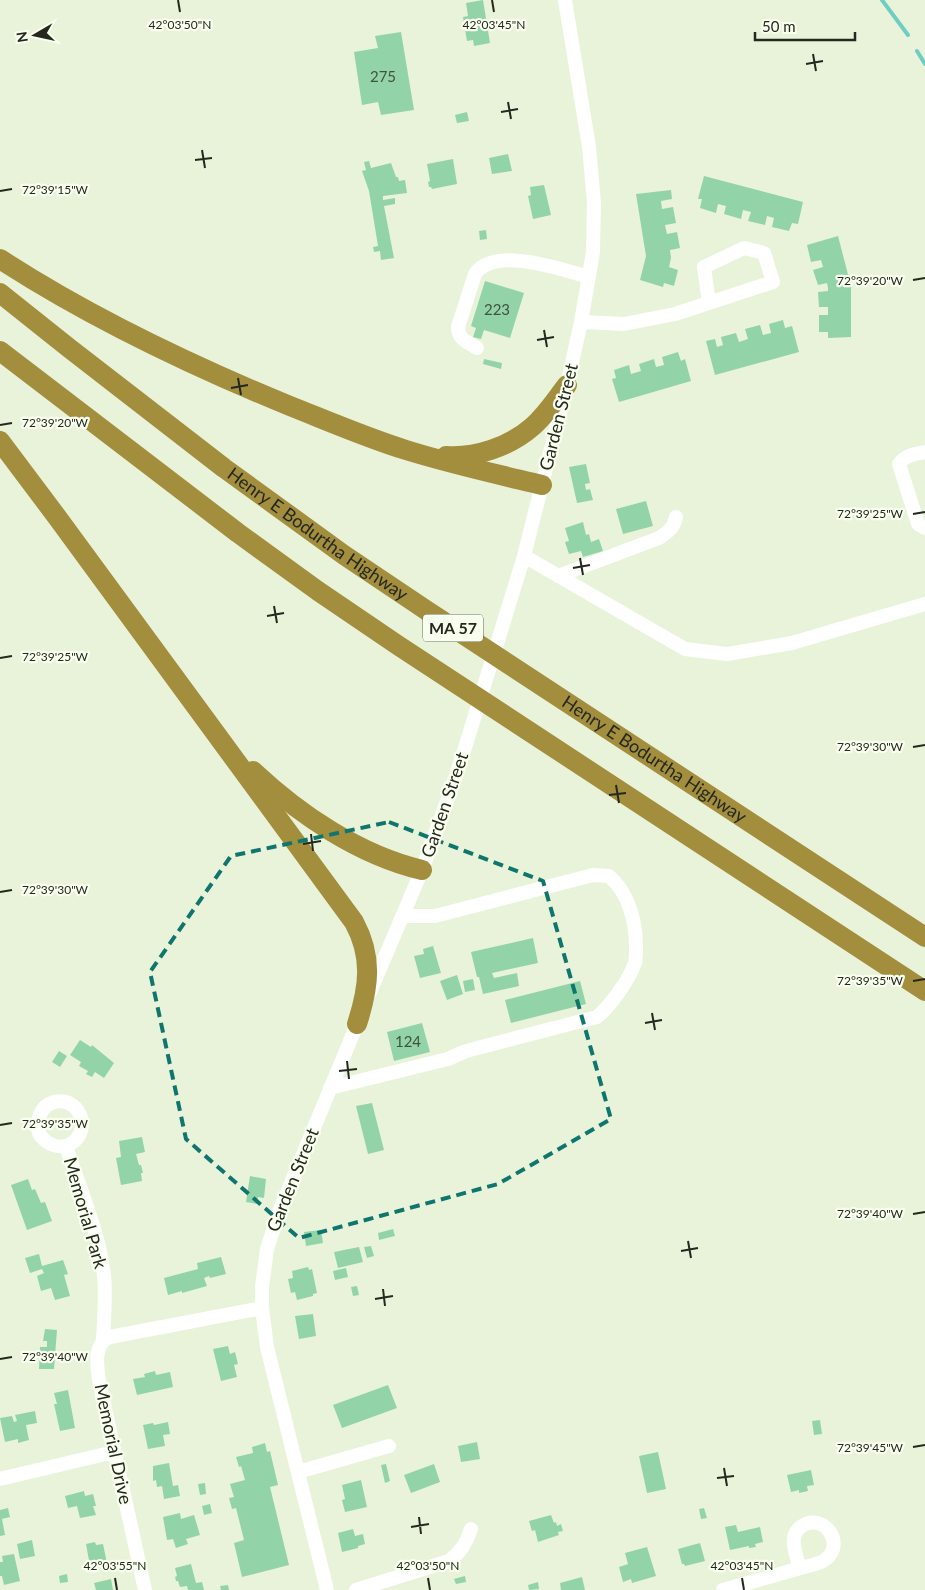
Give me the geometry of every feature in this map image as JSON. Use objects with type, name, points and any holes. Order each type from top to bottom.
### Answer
[{"type":"highway","points":[[0,259],[70,302],[104,320],[246,388],[404,450],[463,467],[542,485]]},
{"type":"highway","name":"Henry E Bodurtha Highway","points":[[0,293],[224,468],[344,555],[925,937]]},
{"type":"highway","name":"MA 57","points":[[0,351],[190,498],[334,602],[925,991]]},
{"type":"highway","points":[[404,450],[453,457],[492,449],[514,439],[532,427],[567,385]]},
{"type":"highway","points":[[0,441],[202,714],[360,933],[366,955],[367,978],[364,1001],[357,1024]]},
{"type":"highway","points":[[202,714],[242,761],[306,814],[332,831],[364,848],[405,866],[422,870]]},
{"type":"street","name":"Garden Street","points":[[327,1590],[267,1347],[262,1308],[264,1266],[272,1232],[330,1088],[422,870],[450,792],[524,556],[567,385],[589,277],[594,228],[590,147],[565,0]]},
{"type":"street","points":[[581,322],[624,324],[675,314],[709,303],[773,282],[764,253],[744,248],[704,267],[709,303]]},
{"type":"street","points":[[477,348],[464,341],[458,334],[458,327],[478,269],[498,261],[517,261],[533,263],[589,277]]},
{"type":"street","points":[[925,452],[907,456],[902,459],[900,464],[918,524],[925,528]]},
{"type":"street","points":[[558,576],[659,538],[670,531],[675,524],[676,517]]},
{"type":"street","points":[[524,556],[685,649],[727,654],[792,643],[925,604]]},
{"type":"street","points":[[330,1088],[448,1059],[466,1052],[597,1017],[607,1008],[621,988],[635,962],[636,934],[629,906],[622,891],[609,876],[593,875],[435,916],[402,916]]},
{"type":"street","name":"Memorial Park","points":[[66,1146],[94,1231],[102,1262],[105,1302],[103,1341]]},
{"type":"street","points":[[103,1341],[110,1337],[262,1308]]},
{"type":"street","name":"Memorial Drive","points":[[103,1341],[98,1354],[98,1372],[145,1590]]},
{"type":"street","points":[[298,1472],[389,1446]]},
{"type":"street","points":[[0,1479],[114,1452]]},
{"type":"street","points":[[356,1590],[450,1561],[459,1554],[471,1529]]},
{"type":"street","points":[[723,1590],[800,1568]]},
{"type":"highlighted area","points":[[389,822],[543,881],[611,1119],[498,1184],[299,1238],[186,1139],[150,972],[231,856]]},
{"type":"building","points":[[483,0],[490,43],[474,46],[473,40],[467,41],[463,17],[468,16],[466,3]]},
{"type":"building","points":[[401,32],[414,110],[381,115],[378,102],[362,105],[354,52],[378,48],[375,36]]},
{"type":"building","points":[[467,112],[469,121],[457,123],[455,115]]},
{"type":"building","points":[[508,154],[512,171],[492,174],[489,158]]},
{"type":"building","points":[[453,159],[457,184],[432,189],[429,187],[428,182],[430,181],[427,164]]},
{"type":"building","points":[[369,161],[371,168],[391,163],[399,181],[405,180],[407,193],[383,196],[383,200],[395,198],[395,204],[384,206],[394,258],[381,260],[380,251],[374,252],[373,247],[378,246],[369,191],[362,171],[366,170],[364,162]]},
{"type":"building","points":[[704,176],[803,202],[798,224],[792,223],[789,231],[772,227],[774,218],[767,216],[765,225],[748,221],[751,212],[743,210],[741,219],[724,214],[726,206],[718,204],[716,213],[700,208],[702,199],[698,199]]},
{"type":"building","points":[[544,185],[551,215],[533,219],[528,196],[531,195],[530,187]]},
{"type":"building","points":[[671,190],[672,199],[661,201],[662,209],[673,207],[676,223],[665,225],[667,234],[677,232],[680,248],[670,250],[669,267],[678,270],[674,286],[664,283],[663,287],[640,280],[646,256],[636,194]]},
{"type":"building","points":[[486,230],[487,239],[480,240],[479,231]]},
{"type":"building","points":[[838,236],[851,286],[851,337],[828,338],[828,332],[819,332],[819,315],[828,315],[828,307],[819,307],[818,292],[828,291],[827,283],[818,285],[813,270],[823,267],[821,260],[811,262],[807,245]]},
{"type":"building","points":[[485,281],[524,293],[510,338],[484,330],[481,339],[473,337],[476,328],[471,326]]},
{"type":"building","points":[[783,320],[785,328],[792,326],[799,352],[715,375],[706,341],[715,339],[717,347],[723,345],[721,337],[736,333],[739,342],[748,339],[745,329],[760,325],[763,335],[771,333],[769,324]]},
{"type":"building","points":[[678,352],[681,361],[685,359],[691,381],[619,402],[612,379],[616,378],[614,370],[629,365],[631,374],[641,371],[639,364],[654,359],[656,367],[664,365],[662,357]]},
{"type":"building","points":[[484,359],[502,363],[501,369],[483,364]]},
{"type":"building","points":[[586,464],[590,483],[585,484],[586,490],[590,489],[593,500],[577,503],[569,467]]},
{"type":"building","points":[[646,501],[653,526],[623,534],[616,509]]},
{"type":"building","points":[[583,522],[586,535],[589,534],[591,542],[599,539],[603,551],[583,557],[581,551],[569,554],[565,542],[569,541],[565,528]]},
{"type":"building","points":[[533,938],[538,963],[492,973],[494,978],[517,973],[519,986],[483,994],[471,952]]},
{"type":"building","points":[[433,946],[441,973],[420,978],[414,956],[424,954],[423,949]]},
{"type":"building","points":[[457,975],[463,994],[447,1000],[440,981]]},
{"type":"building","points":[[473,979],[475,990],[465,992],[463,981]]},
{"type":"building","points":[[580,981],[586,1004],[511,1023],[505,1000]]},
{"type":"building","points":[[422,1023],[430,1052],[394,1061],[387,1032]]},
{"type":"building","points":[[80,1040],[91,1047],[92,1045],[114,1063],[104,1078],[95,1072],[92,1077],[86,1074],[88,1071],[79,1066],[81,1062],[70,1055]]},
{"type":"building","points":[[59,1051],[67,1056],[60,1067],[52,1062]]},
{"type":"building","points":[[372,1103],[384,1150],[368,1154],[356,1106]]},
{"type":"building","points":[[142,1137],[145,1152],[136,1154],[143,1173],[141,1173],[142,1181],[121,1185],[116,1158],[121,1157],[119,1141]]},
{"type":"building","points":[[250,1176],[266,1179],[264,1198],[258,1197],[257,1204],[246,1202]]},
{"type":"building","points":[[28,1179],[32,1190],[35,1189],[41,1203],[45,1202],[52,1221],[27,1230],[11,1185]]},
{"type":"building","points":[[393,1229],[395,1236],[379,1240],[378,1233]]},
{"type":"building","points":[[321,1230],[323,1243],[306,1246],[304,1232]]},
{"type":"building","points":[[371,1246],[374,1256],[367,1258],[364,1247]]},
{"type":"building","points":[[359,1247],[363,1262],[338,1268],[334,1252]]},
{"type":"building","points":[[39,1254],[42,1266],[63,1260],[68,1274],[64,1275],[70,1296],[55,1300],[51,1288],[41,1291],[37,1276],[44,1273],[42,1269],[30,1273],[25,1258]]},
{"type":"building","points":[[221,1257],[226,1274],[204,1278],[207,1286],[168,1295],[164,1278],[198,1269],[197,1263]]},
{"type":"building","points":[[308,1267],[309,1270],[312,1269],[317,1293],[313,1294],[313,1296],[297,1300],[295,1292],[291,1293],[288,1279],[293,1278],[292,1271]]},
{"type":"building","points":[[346,1268],[348,1277],[335,1280],[333,1271]]},
{"type":"building","points":[[357,1286],[359,1295],[353,1296],[351,1287]]},
{"type":"building","points":[[313,1314],[316,1336],[299,1339],[295,1316]]},
{"type":"building","points":[[45,1329],[57,1330],[54,1369],[39,1369],[40,1347],[47,1347],[47,1341],[43,1341]]},
{"type":"building","points":[[228,1346],[230,1354],[235,1352],[238,1364],[234,1365],[237,1377],[221,1381],[213,1349]]},
{"type":"building","points":[[155,1371],[156,1375],[170,1372],[173,1387],[137,1395],[133,1379],[145,1377],[144,1374]]},
{"type":"building","points":[[388,1385],[397,1408],[342,1428],[333,1405]]},
{"type":"building","points":[[68,1390],[75,1428],[60,1431],[54,1404],[57,1404],[54,1393]]},
{"type":"building","points":[[35,1411],[37,1423],[26,1425],[29,1440],[18,1443],[18,1439],[5,1442],[0,1418],[12,1416],[14,1422],[17,1421],[15,1415]]},
{"type":"building","points":[[820,1420],[822,1434],[814,1435],[812,1421]]},
{"type":"building","points":[[168,1422],[170,1434],[163,1435],[165,1446],[148,1449],[143,1425]]},
{"type":"building","points":[[477,1442],[480,1459],[461,1462],[458,1446]]},
{"type":"building","points":[[265,1443],[267,1452],[270,1451],[278,1485],[270,1487],[289,1565],[242,1577],[234,1543],[244,1540],[236,1508],[232,1509],[229,1498],[234,1497],[230,1484],[245,1480],[236,1457],[253,1453],[252,1447]]},
{"type":"building","points":[[658,1452],[666,1489],[647,1493],[639,1456]]},
{"type":"building","points":[[169,1463],[173,1486],[178,1485],[180,1496],[164,1499],[162,1486],[157,1487],[156,1480],[153,1481],[153,1466]]},
{"type":"building","points":[[386,1464],[390,1481],[385,1483],[381,1465]]},
{"type":"building","points":[[434,1464],[440,1482],[411,1493],[404,1475]]},
{"type":"building","points":[[811,1470],[814,1485],[807,1486],[808,1491],[799,1493],[799,1490],[791,1492],[787,1475]]},
{"type":"building","points":[[361,1480],[367,1507],[345,1512],[342,1500],[345,1499],[342,1485]]},
{"type":"building","points":[[205,1483],[206,1494],[200,1495],[198,1484]]},
{"type":"building","points":[[84,1491],[85,1496],[93,1494],[96,1506],[93,1506],[96,1515],[80,1518],[77,1506],[68,1508],[65,1496]]},
{"type":"building","points":[[210,1504],[212,1513],[204,1515],[202,1506]]},
{"type":"building","points":[[8,1508],[10,1517],[2,1519],[5,1535],[0,1536],[0,1510]]},
{"type":"building","points":[[704,1508],[707,1518],[701,1519],[699,1509]]},
{"type":"building","points":[[180,1513],[181,1519],[194,1515],[200,1535],[186,1539],[188,1544],[176,1548],[173,1539],[167,1540],[163,1517]]},
{"type":"building","points":[[551,1515],[557,1526],[561,1524],[563,1531],[558,1532],[559,1535],[538,1542],[535,1530],[532,1531],[529,1521]]},
{"type":"building","points":[[736,1525],[738,1532],[760,1527],[763,1542],[755,1544],[756,1547],[749,1548],[749,1546],[730,1550],[725,1527]]},
{"type":"building","points":[[353,1529],[355,1536],[363,1534],[365,1544],[342,1552],[338,1533]]},
{"type":"building","points":[[32,1540],[35,1556],[20,1559],[17,1544]]},
{"type":"building","points":[[95,1542],[96,1545],[103,1544],[107,1563],[90,1566],[86,1544]]},
{"type":"building","points":[[700,1543],[705,1561],[685,1566],[682,1564],[678,1549]]},
{"type":"building","points":[[647,1547],[656,1576],[632,1583],[631,1579],[623,1582],[619,1567],[628,1564],[625,1553]]},
{"type":"building","points":[[14,1554],[20,1581],[4,1585],[2,1576],[0,1576],[0,1562],[3,1562],[2,1556]]},
{"type":"building","points":[[191,1564],[196,1583],[202,1582],[204,1590],[188,1590],[187,1586],[180,1587],[178,1581],[176,1581],[175,1568]]},
{"type":"building","points":[[67,1574],[68,1582],[60,1583],[59,1576]]},
{"type":"building","points":[[465,1576],[466,1582],[456,1584],[454,1579]]},
{"type":"building","points":[[582,1577],[585,1590],[561,1590],[560,1583]]},
{"type":"building","points":[[111,1579],[113,1590],[96,1590],[94,1583]]},
{"type":"building","points":[[538,1582],[539,1589],[529,1590],[528,1585]]},
{"type":"building","points":[[228,1585],[229,1590],[221,1590],[220,1586]]},
{"type":"waterway","points":[[882,0],[908,35]]},
{"type":"waterway","points":[[917,51],[925,64]]}]
